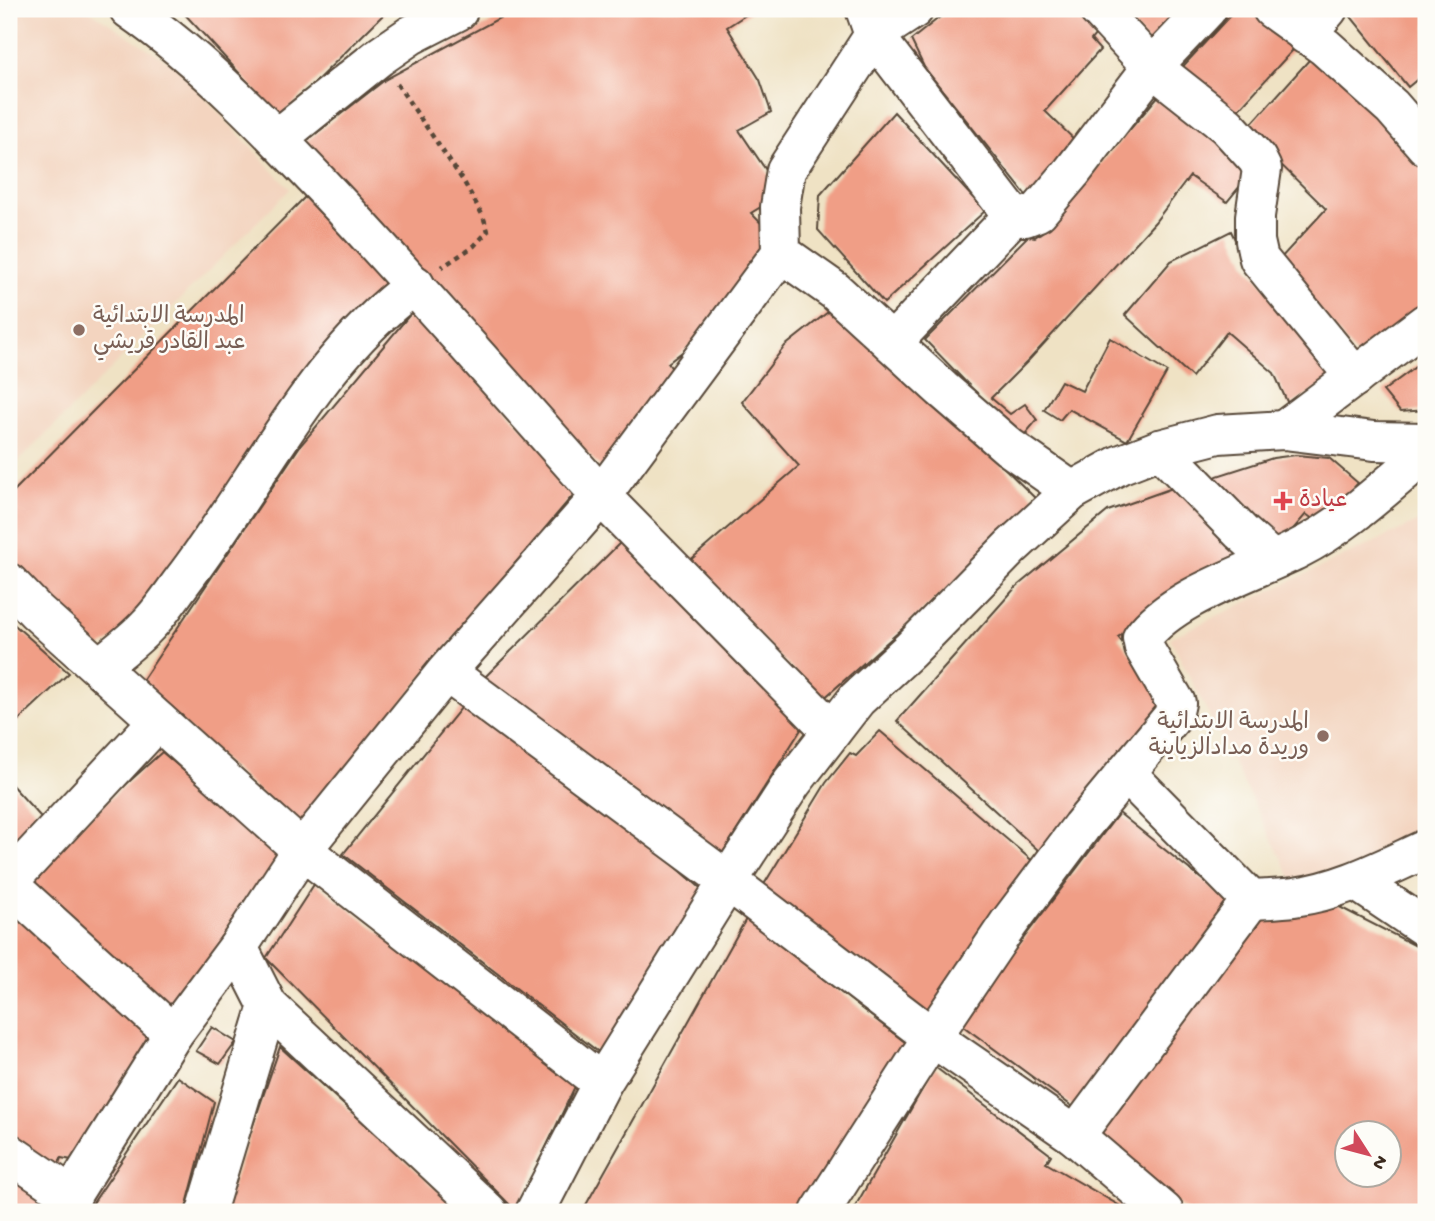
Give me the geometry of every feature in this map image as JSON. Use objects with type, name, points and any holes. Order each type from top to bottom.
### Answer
[{"type":"street","points":[[9,1153],[67,1204],[173,1034],[238,947],[302,850],[446,672],[601,496],[780,253],[780,207],[786,170],[869,22],[914,9]]},
{"type":"street","points":[[1098,9],[1152,67],[1227,126],[1257,159],[1262,169],[1255,216],[1255,241],[1259,259],[1355,377]]},
{"type":"street","points":[[869,22],[1013,216],[1025,217],[1038,212],[1152,67],[1207,9]]},
{"type":"street","points":[[1272,9],[1317,22],[1325,47],[1392,107],[1426,146]]},
{"type":"street","points":[[278,138],[379,57],[411,35],[458,10]]},
{"type":"street","points":[[137,11],[278,138],[415,285],[601,496],[832,731]]},
{"type":"street","points":[[892,343],[1013,216]]},
{"type":"street","points":[[780,253],[835,291],[1009,447],[1072,491]]},
{"type":"street","points":[[99,667],[147,626],[166,603],[222,527],[304,402],[354,339],[389,304],[415,285]]},
{"type":"street","points":[[1284,429],[1426,323]]},
{"type":"street","points":[[535,1212],[602,1083],[792,783],[857,699],[910,650],[1011,547],[1072,491],[1119,465],[1160,449],[1218,434],[1284,429],[1374,441],[1426,442]]},
{"type":"street","points":[[1160,449],[1272,560]]},
{"type":"street","points":[[820,1212],[1009,923],[1081,827],[1168,723],[1175,711],[1176,703],[1170,689],[1144,648],[1142,638],[1149,629],[1170,610],[1297,550],[1342,523],[1426,453]]},
{"type":"street","points":[[9,583],[302,850],[602,1083]]},
{"type":"street","points":[[446,672],[728,881],[932,1037],[1075,1136],[1164,1212]]},
{"type":"street","points":[[158,721],[9,883],[173,1034]]},
{"type":"street","points":[[1126,773],[1251,900]]},
{"type":"street","points":[[1075,1136],[1251,900],[1303,896],[1356,881],[1426,849]]},
{"type":"street","points":[[1356,881],[1426,928]]},
{"type":"street","points":[[238,947],[268,1006],[488,1212]]},
{"type":"street","points":[[206,1212],[268,1006]]},
{"type":"path","points":[[379,57],[464,182],[483,215],[488,231],[474,246],[415,285]]},
{"type":"shaded area","name":"المدرسة الابتدائية عبد القادر قريشي","points":[[9,9],[87,9],[176,67],[290,189],[9,471]]},
{"type":"shaded area","name":"المدرسة الابتدائية وريدة مدادالزياينة","points":[[1426,518],[1426,835],[1300,895],[1170,638]]},
{"type":"building","points":[[180,9],[389,9],[280,117]]},
{"type":"building","points":[[516,9],[755,9],[727,27],[760,80],[771,112],[739,130],[782,194],[751,213],[777,240],[749,261],[756,272],[709,331],[668,363],[674,372],[601,468],[300,146],[386,79]]},
{"type":"building","points":[[950,9],[1079,9],[1099,30],[1091,40],[1100,50],[1045,111],[1080,145],[1033,204],[924,67],[911,40]]},
{"type":"building","points":[[1119,9],[1200,9],[1159,56]]},
{"type":"building","points":[[1236,9],[1265,9],[1302,40],[1229,120],[1175,75]]},
{"type":"building","points":[[1354,9],[1426,9],[1426,72],[1408,87],[1348,13]]},
{"type":"building","points":[[1319,49],[1426,158],[1426,318],[1361,361],[1279,260],[1326,209],[1246,130]]},
{"type":"building","points":[[1165,88],[1259,163],[1227,202],[1190,176],[1155,222],[991,398],[1010,414],[1025,404],[1037,420],[1021,439],[925,340],[1028,236],[1035,237],[1045,230]]},
{"type":"building","points":[[894,112],[985,211],[884,303],[818,230],[820,195]]},
{"type":"building","points":[[305,197],[390,286],[125,632],[99,648],[9,561],[9,496]]},
{"type":"building","points":[[1231,231],[1247,266],[1343,374],[1289,406],[1274,373],[1227,332],[1192,377],[1125,315],[1171,261]]},
{"type":"building","points":[[838,304],[1042,505],[822,700],[688,562],[799,466],[742,402],[785,346]]},
{"type":"building","points":[[412,312],[580,487],[506,574],[300,829],[139,685],[300,446]]},
{"type":"building","points":[[1110,338],[1167,372],[1127,441],[1069,409],[1060,420],[1044,410],[1061,381],[1082,391]]},
{"type":"building","points":[[1426,359],[1426,410],[1400,412],[1383,391]]},
{"type":"building","name":"عيادة","points":[[1296,455],[1329,458],[1358,483],[1321,525],[1306,514],[1276,549],[1209,487],[1217,476],[1273,458]]},
{"type":"building","points":[[1181,485],[1248,547],[1118,637],[1172,708],[1050,861],[897,721],[1016,587],[1108,511]]},
{"type":"building","points":[[629,534],[809,717],[720,857],[481,681]]},
{"type":"building","points":[[9,620],[69,673],[9,729]]},
{"type":"building","points":[[465,703],[587,790],[705,892],[605,1057],[343,854]]},
{"type":"building","points":[[880,731],[1043,870],[934,1021],[760,891],[826,783],[850,753],[856,756]]},
{"type":"building","points":[[162,752],[286,858],[179,1021],[20,880]]},
{"type":"building","points":[[9,782],[50,827],[9,865]]},
{"type":"building","points":[[1119,813],[1240,910],[1084,1115],[959,1023]]},
{"type":"building","points":[[315,883],[577,1082],[516,1211],[266,958]]},
{"type":"building","points":[[1320,897],[1426,951],[1426,1212],[1188,1212],[1084,1132],[1242,924]]},
{"type":"building","points":[[9,908],[168,1040],[82,1162],[61,1158],[56,1172],[9,1135]]},
{"type":"building","points":[[746,919],[910,1046],[805,1212],[582,1212]]},
{"type":"building","points":[[212,1027],[236,1042],[220,1064],[196,1051]]},
{"type":"building","points":[[280,1047],[462,1212],[223,1212]]},
{"type":"building","points":[[935,1067],[1051,1155],[1046,1163],[1127,1210],[852,1212]]},
{"type":"building","points":[[178,1077],[214,1102],[185,1212],[87,1212]]},
{"type":"building","points":[[9,1159],[60,1197],[51,1212],[9,1212]]},
{"type":"place","name":"المدرسة الابتدائية عبد القادر قريشي","points":[[79,330]]},
{"type":"place","name":"عيادة","points":[[1283,501]]},
{"type":"place","name":"المدرسة الابتدائية وريدة مدادالزياينة","points":[[1323,736]]}]
